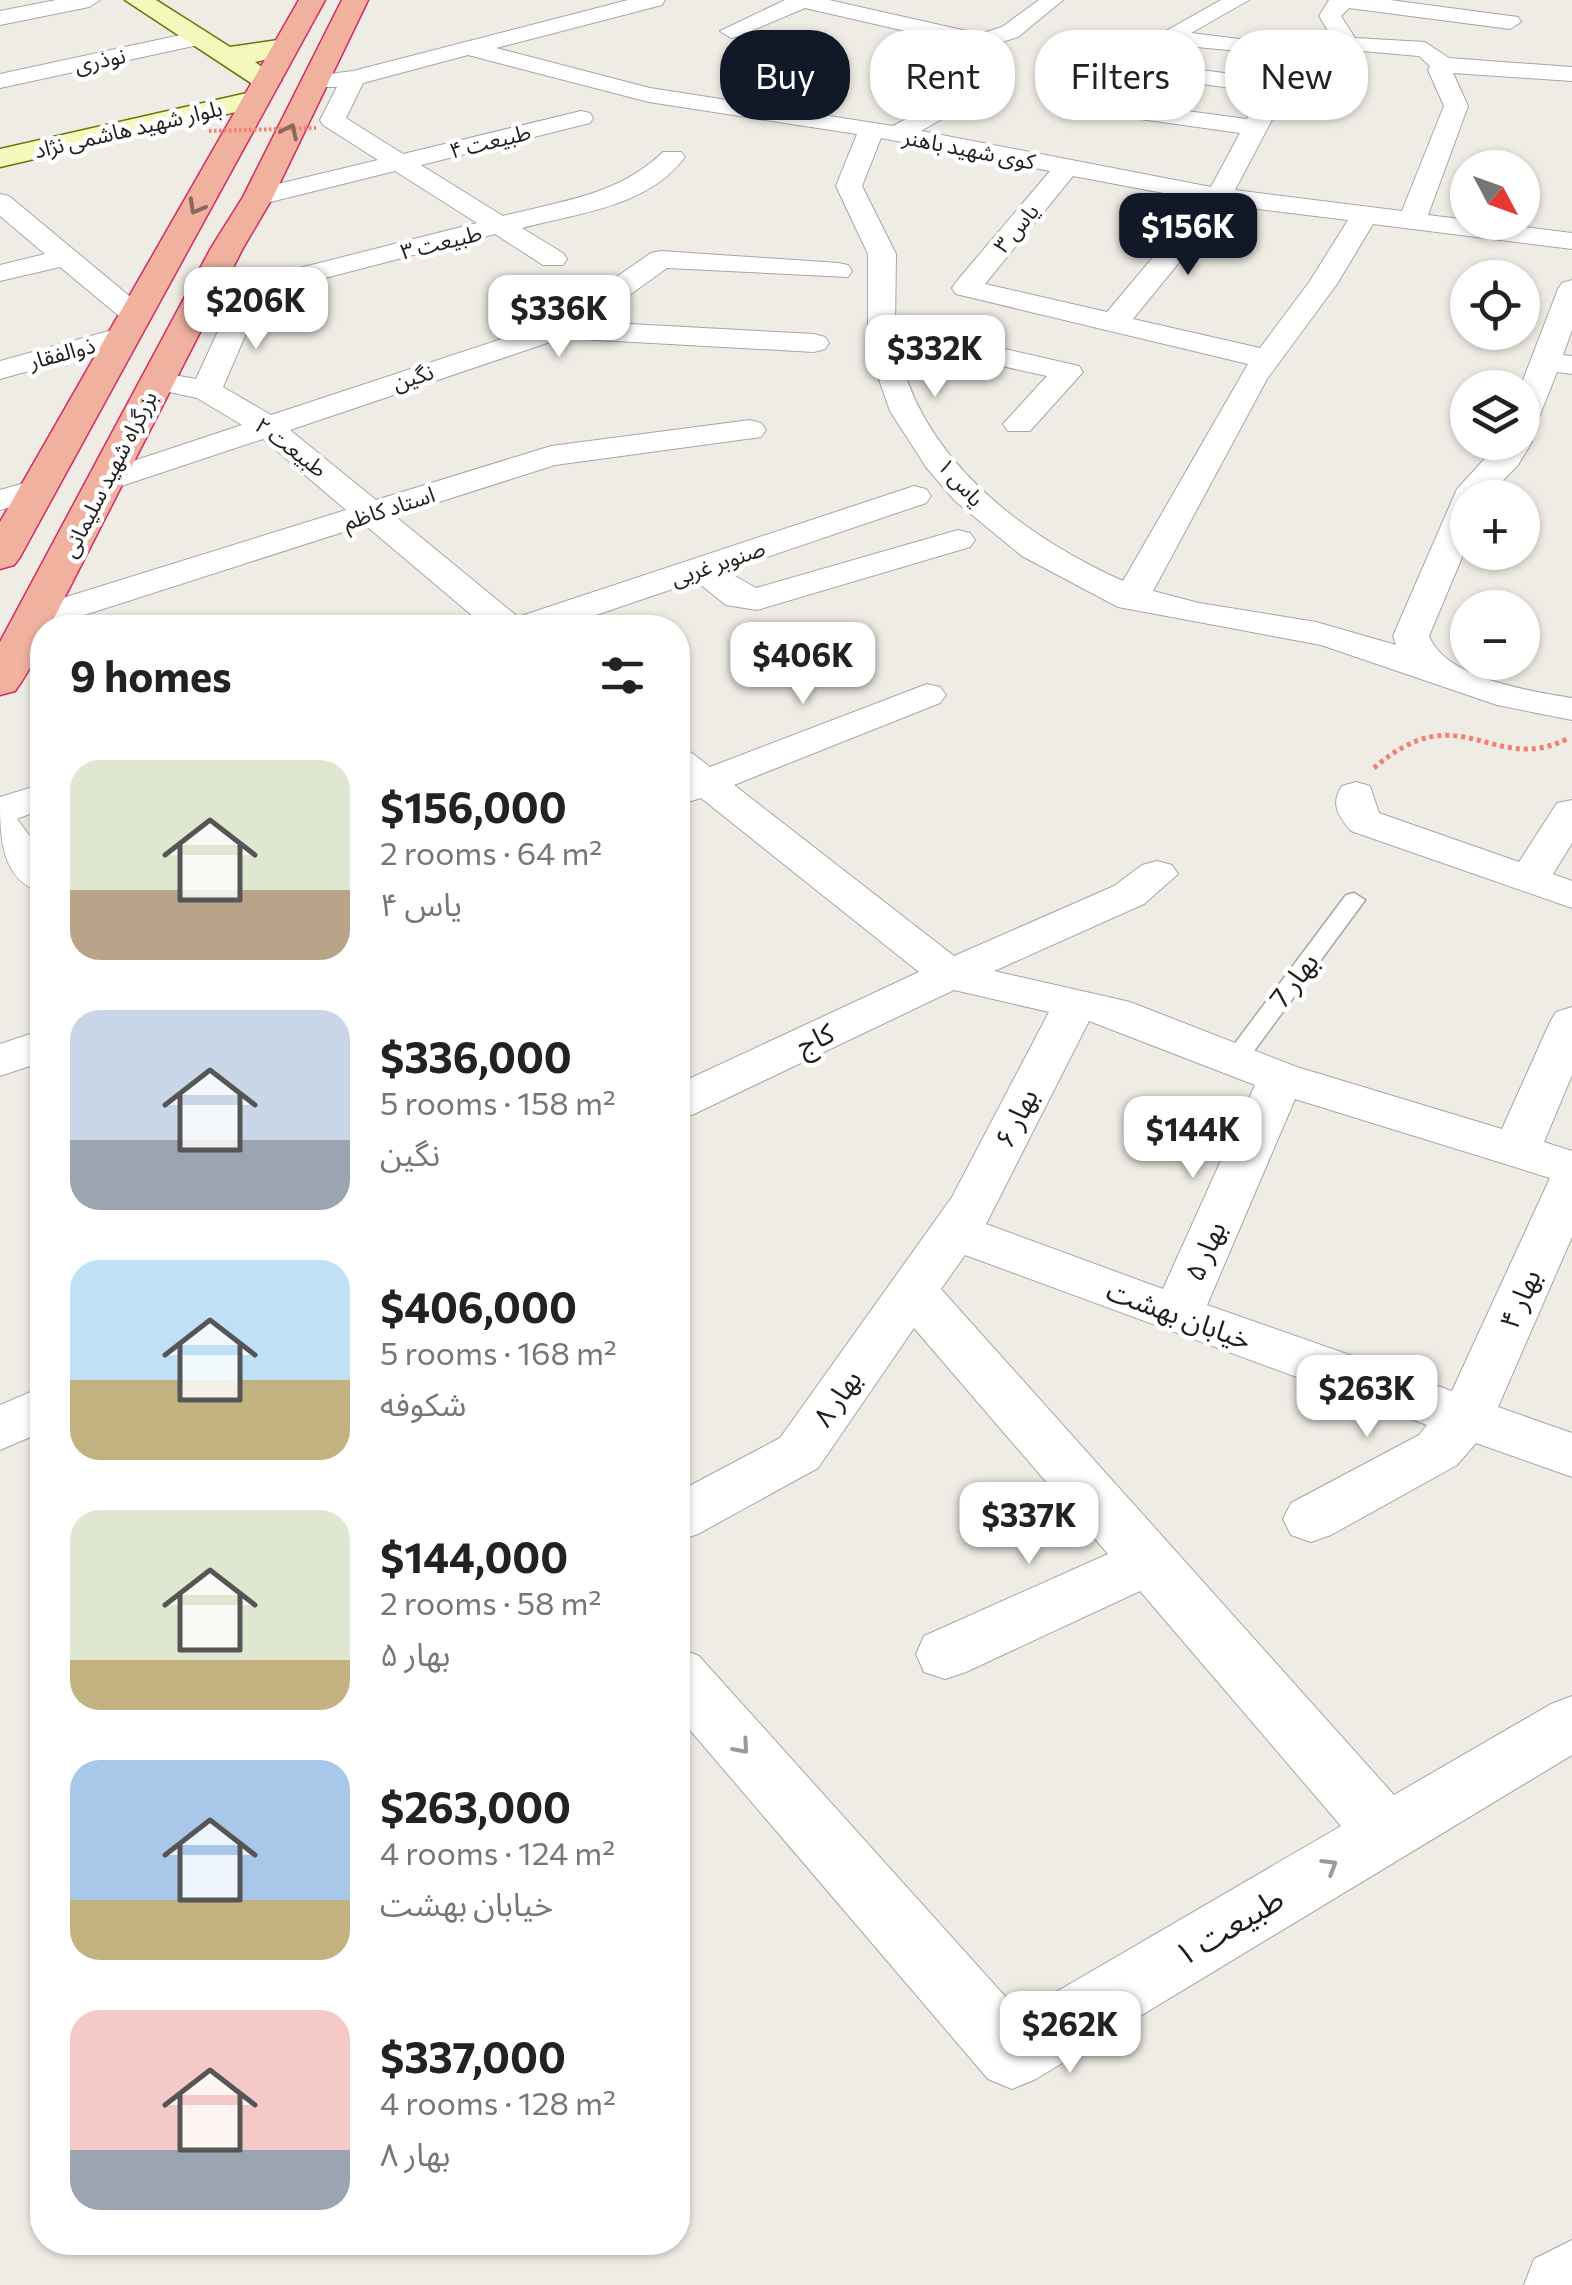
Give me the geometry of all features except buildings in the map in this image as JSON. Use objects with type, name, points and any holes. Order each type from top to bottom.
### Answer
[{"type":"highway","name":"بزرگراه شهید سلیمانی","points":[[0,557],[312,0]]},
{"type":"highway","name":"بزرگراه شهید سلیمانی","points":[[36,615],[198,302],[258,197],[355,0]]},
{"type":"highway","name":"بزرگراه شهید سلیمانی","points":[[0,682],[30,626]]},
{"type":"main road","points":[[138,0],[225,54],[258,97]]},
{"type":"main road","points":[[225,54],[264,54],[286,48]]},
{"type":"main road","name":"بلوار شهید هاشمی نژاد","points":[[0,158],[258,97]]},
{"type":"main road","name":"بلوار شهید هاشمی نژاد","points":[[0,168],[258,97]]},
{"type":"street","points":[[0,18],[89,0]]},
{"type":"street","points":[[472,49],[654,0]]},
{"type":"street","points":[[731,30],[802,0],[931,30]]},
{"type":"street","points":[[1015,30],[1052,0]]},
{"type":"street","points":[[1225,44],[1166,37],[1238,0]]},
{"type":"street","points":[[1412,221],[1456,106],[1445,74],[1424,49],[1348,44],[1330,16],[1334,6],[1348,1],[1510,22]]},
{"type":"street","points":[[851,37],[916,7]]},
{"type":"street","name":"نوذری","points":[[0,81],[199,38]]},
{"type":"street","name":"کوی شهید باهنر","points":[[312,82],[353,78],[472,49],[649,96],[883,132],[1219,196],[1572,241]]},
{"type":"street","points":[[1445,74],[1572,74]]},
{"type":"street","name":"طبیعت ۴","points":[[353,78],[332,120],[553,259]]},
{"type":"street","name":"طبیعت ۴","points":[[258,197],[581,118]]},
{"type":"street","points":[[883,132],[909,120]]},
{"type":"street","points":[[1198,120],[1256,128]]},
{"type":"street","points":[[1260,120],[1219,196],[1113,324],[1267,359]]},
{"type":"street","name":"یاس ۱","points":[[883,132],[849,186],[882,255],[880,330],[888,373],[912,422],[954,481],[1014,535],[1057,564],[1131,599],[1334,637],[1571,718]]},
{"type":"street","name":"طبیعت ٣","points":[[198,302],[618,195],[650,179],[672,157]]},
{"type":"street","name":"یاس ۳","points":[[1066,168],[966,288],[1113,324]]},
{"type":"street","points":[[0,202],[66,257],[129,326]]},
{"type":"street","points":[[1131,599],[1267,359],[1324,284],[1364,214]]},
{"type":"street","points":[[0,273],[66,257]]},
{"type":"street","name":"نگین","points":[[106,481],[560,328],[610,298],[662,259],[838,271]]},
{"type":"street","points":[[157,381],[206,390],[251,290]]},
{"type":"street","points":[[1540,392],[1559,363],[1572,290]]},
{"type":"street","name":"ذوالفقار","points":[[0,370],[129,326]]},
{"type":"street","points":[[560,328],[814,343]]},
{"type":"street","points":[[880,330],[1068,372],[1019,424]]},
{"type":"street","name":"طبیعت ۲","points":[[206,390],[265,425],[375,512],[494,615]]},
{"type":"street","name":"استاد کاظم","points":[[47,615],[551,456],[750,430]]},
{"type":"street","points":[[1479,480],[1504,460]]},
{"type":"street","points":[[0,500],[38,489]]},
{"type":"street","name":"صنوبر غربی","points":[[560,615],[914,496]]},
{"type":"street","points":[[702,568],[738,597],[757,600],[958,540]]},
{"type":"street","points":[[1445,676],[1417,652],[1411,636],[1450,542]]},
{"type":"street","points":[[690,778],[927,695]]},
{"type":"street","points":[[690,781],[952,976],[1114,1012],[1280,1078],[1572,1168]]},
{"type":"street","points":[[1356,794],[1358,818],[1365,822],[1572,895]]},
{"type":"street","points":[[0,810],[30,800]]},
{"type":"street","points":[[1528,880],[1570,812]]},
{"type":"street","points":[[0,824],[30,863]]},
{"type":"street","name":"کاج","points":[[690,1097],[1129,895],[1157,874]]},
{"type":"street","name":"بهار ۶","points":[[956,1232],[1075,1004]]},
{"type":"street","points":[[1516,1151],[1572,1022]]},
{"type":"street","points":[[0,1061],[30,1049]]},
{"type":"street","name":"بهار ۵","points":[[1176,1315],[1280,1078]]},
{"type":"street","name":"بهار ۴","points":[[1311,1519],[1438,1450],[1467,1416],[1572,1182]]},
{"type":"street","name":"بهار ۸","points":[[690,1512],[799,1453],[956,1232]]},
{"type":"street","name":"خیابان بهشت","points":[[956,1232],[1176,1315],[1572,1455]]},
{"type":"street","points":[[913,1292],[1386,1833]]},
{"type":"street","points":[[0,1429],[30,1414]]},
{"type":"street","points":[[945,1654],[1148,1562]]},
{"type":"street","name":"طبیعت ۱","points":[[690,1688],[1012,2056],[1572,1724]]},
{"type":"street","points":[[1560,2285],[1572,2276]]},
{"type":"lane","name":"بهار 7","points":[[1235,1060],[1354,900]]},
{"type":"path","points":[[210,131],[316,128]]},
{"type":"path","points":[[1356,794],[1375,767],[1398,748],[1422,736],[1450,734],[1511,749],[1558,746],[1571,718]]}]
